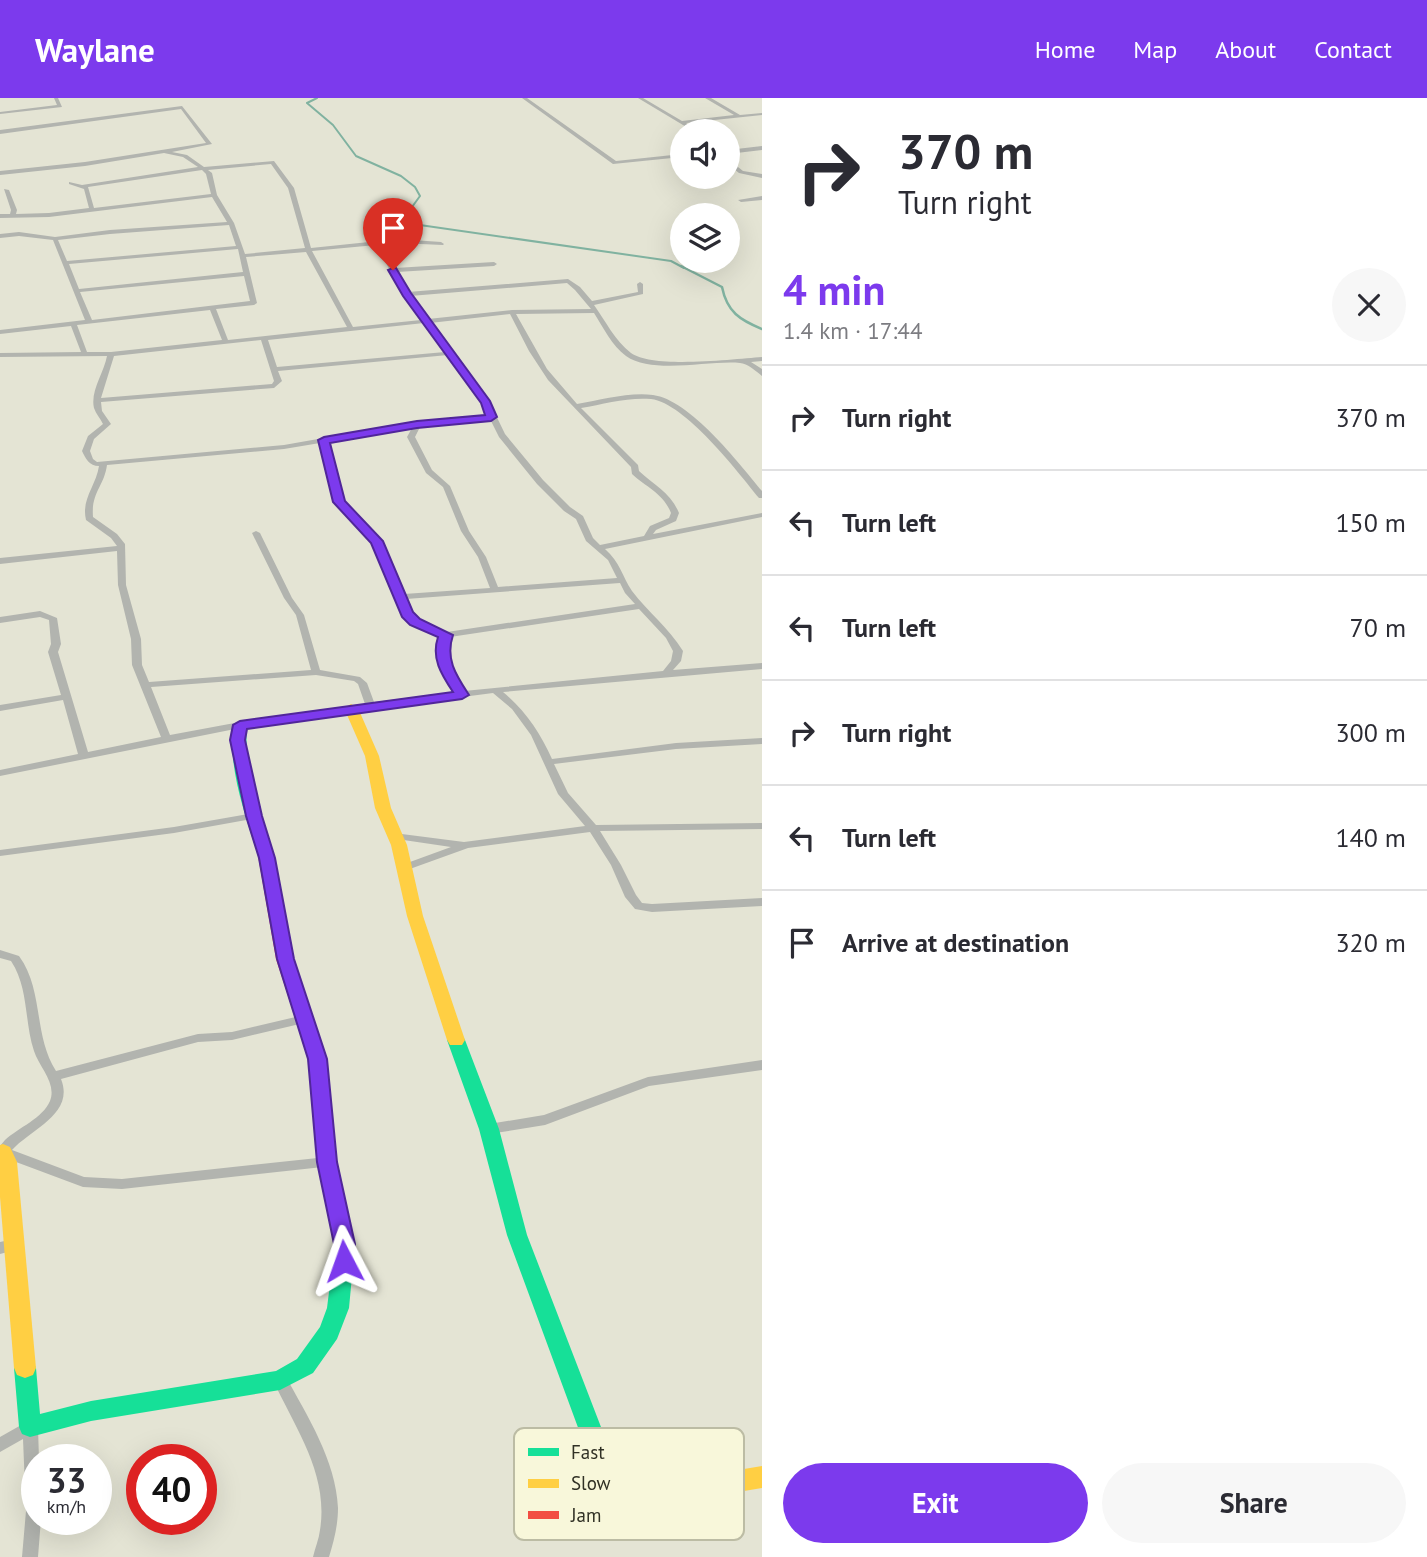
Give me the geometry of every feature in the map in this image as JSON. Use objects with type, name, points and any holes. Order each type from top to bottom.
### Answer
[{"type":"street","points":[[0,113],[60,106],[56,98]]},
{"type":"street","points":[[524,98],[615,163],[670,157]]},
{"type":"street","points":[[640,98],[677,119]]},
{"type":"street","points":[[707,98],[739,116]]},
{"type":"street","points":[[0,132],[182,107],[209,144],[0,173]]},
{"type":"street","points":[[710,119],[762,114]]},
{"type":"street","points":[[183,156],[197,147]]},
{"type":"street","points":[[740,151],[762,148]]},
{"type":"street","points":[[0,332],[254,303],[240,247],[231,223],[214,195],[209,173],[183,156],[166,152]]},
{"type":"street","points":[[71,183],[84,186],[204,168],[272,162],[291,188],[308,249],[351,329]]},
{"type":"street","points":[[740,171],[762,176]]},
{"type":"street","points":[[84,186],[92,209]]},
{"type":"street","points":[[6,190],[14,210],[12,216]]},
{"type":"street","points":[[0,216],[49,215],[214,195]]},
{"type":"street","points":[[741,200],[762,198]]},
{"type":"street","points":[[0,236],[19,234],[55,239],[231,223]]},
{"type":"street","points":[[55,239],[89,321]]},
{"type":"street","points":[[241,256],[398,241],[441,244]]},
{"type":"street","points":[[378,243],[406,294],[428,320],[486,403],[502,435],[540,482],[580,518],[589,539],[612,559],[621,580],[640,606],[670,637],[678,651],[676,662],[666,673]]},
{"type":"street","points":[[65,263],[240,247]]},
{"type":"street","points":[[393,270],[494,264]]},
{"type":"street","points":[[76,291],[246,274]]},
{"type":"street","points":[[406,294],[563,280],[573,284],[593,303],[595,311],[629,355],[637,360],[683,363],[762,359]]},
{"type":"street","points":[[593,303],[641,293],[640,284]]},
{"type":"street","points":[[212,308],[226,342]]},
{"type":"street","points":[[0,355],[111,354],[512,312],[595,311]]},
{"type":"street","points":[[512,312],[534,355],[558,387],[635,467],[640,478],[670,499],[675,513],[673,519],[653,528],[647,538]]},
{"type":"street","points":[[73,323],[85,355]]},
{"type":"street","points":[[99,400],[274,386],[278,381],[264,339]]},
{"type":"street","points":[[275,369],[451,353]]},
{"type":"street","points":[[111,354],[110,366],[100,380],[97,408],[107,424],[91,438],[86,450],[90,460],[103,464],[284,447],[417,425],[491,417]]},
{"type":"street","points":[[743,360],[755,366],[762,374]]},
{"type":"street","points":[[576,406],[632,397],[668,401],[731,460],[762,496]]},
{"type":"street","points":[[417,425],[411,437],[429,471],[446,486],[465,531],[482,557],[495,589]]},
{"type":"street","points":[[324,440],[339,502],[376,541],[401,597],[401,606],[415,622],[446,635],[640,606]]},
{"type":"street","points":[[103,464],[103,470],[90,492],[89,518],[95,525],[118,539],[122,548],[122,585],[136,639],[137,665],[161,718],[167,739]]},
{"type":"street","points":[[601,547],[762,515]]},
{"type":"street","points":[[256,533],[288,598],[300,615],[316,672]]},
{"type":"street","points":[[0,561],[122,548]]},
{"type":"street","points":[[401,597],[621,580]]},
{"type":"street","points":[[0,620],[40,614],[53,618],[56,644],[53,652],[84,756]]},
{"type":"street","points":[[446,635],[442,647],[446,670],[462,695]]},
{"type":"street","points":[[0,772],[240,725],[351,708],[666,673],[762,666]]},
{"type":"street","points":[[144,685],[316,672],[358,679],[371,706]]},
{"type":"street","points":[[496,691],[515,707],[551,762],[564,794],[593,828],[617,864],[631,897],[639,906],[652,908],[762,902]]},
{"type":"street","points":[[0,708],[66,697]]},
{"type":"street","points":[[351,708],[372,756],[383,808],[404,868],[415,916],[469,1081],[489,1129],[517,1235],[591,1428]]},
{"type":"street","points":[[0,1445],[30,1427],[90,1411],[280,1380],[305,1366],[329,1332],[338,1308],[345,1244],[327,1162],[317,1059],[285,959],[267,858],[254,816],[237,740],[240,725]]},
{"type":"street","points":[[551,762],[676,747],[762,741]]},
{"type":"street","points":[[0,853],[174,830],[254,816]]},
{"type":"street","points":[[404,868],[466,845],[593,828],[762,826]]},
{"type":"street","points":[[394,835],[466,845]]},
{"type":"street","points":[[0,954],[9,955],[16,960],[24,972],[42,1059],[54,1076],[57,1098],[49,1114],[14,1136],[1,1153]]},
{"type":"street","points":[[54,1076],[189,1040],[232,1036],[304,1019]]},
{"type":"street","points":[[489,1129],[545,1120],[648,1082],[762,1065]]},
{"type":"street","points":[[1,1153],[83,1182],[111,1184],[327,1162]]},
{"type":"street","points":[[1,1153],[6,1162],[7,1247],[30,1427],[34,1511],[34,1538],[30,1557]]},
{"type":"street","points":[[280,1380],[326,1473],[330,1509],[327,1542],[321,1557]]},
{"type":"street","points":[[744,1480],[762,1477]]},
{"type":"waterway","points":[[317,98],[307,103],[333,125],[356,156],[401,176],[415,187],[420,196],[404,218],[406,223],[670,261]]},
{"type":"waterway","points":[[695,273],[722,287],[731,309],[747,322],[762,329]]},
{"type":"traffic: fast","points":[[240,725],[243,772],[266,856]]},
{"type":"traffic: fast","points":[[25,1368],[30,1427],[91,1411],[280,1380],[305,1366],[329,1332],[338,1308],[345,1244],[327,1162],[317,1059],[308,1030]]},
{"type":"traffic: fast","points":[[456,1040],[489,1129],[517,1235],[590,1428]]},
{"type":"traffic: slow","points":[[351,708],[372,756],[383,808],[399,845],[415,916],[456,1040]]},
{"type":"traffic: slow","points":[[0,1153],[3,1152],[7,1162],[25,1368]]},
{"type":"traffic: slow","points":[[744,1480],[762,1477]]},
{"type":"traffic: jam","points":[[266,856],[285,959],[308,1030]]},
{"type":"route","points":[[344,1261],[345,1244],[327,1162],[317,1059],[285,959],[267,858],[254,816],[237,740],[240,725],[462,695],[446,670],[442,647],[446,635],[415,622],[407,614],[401,606],[401,597],[376,541],[339,502],[324,440],[417,425],[491,417],[486,403],[428,320],[406,294],[393,270]]}]
